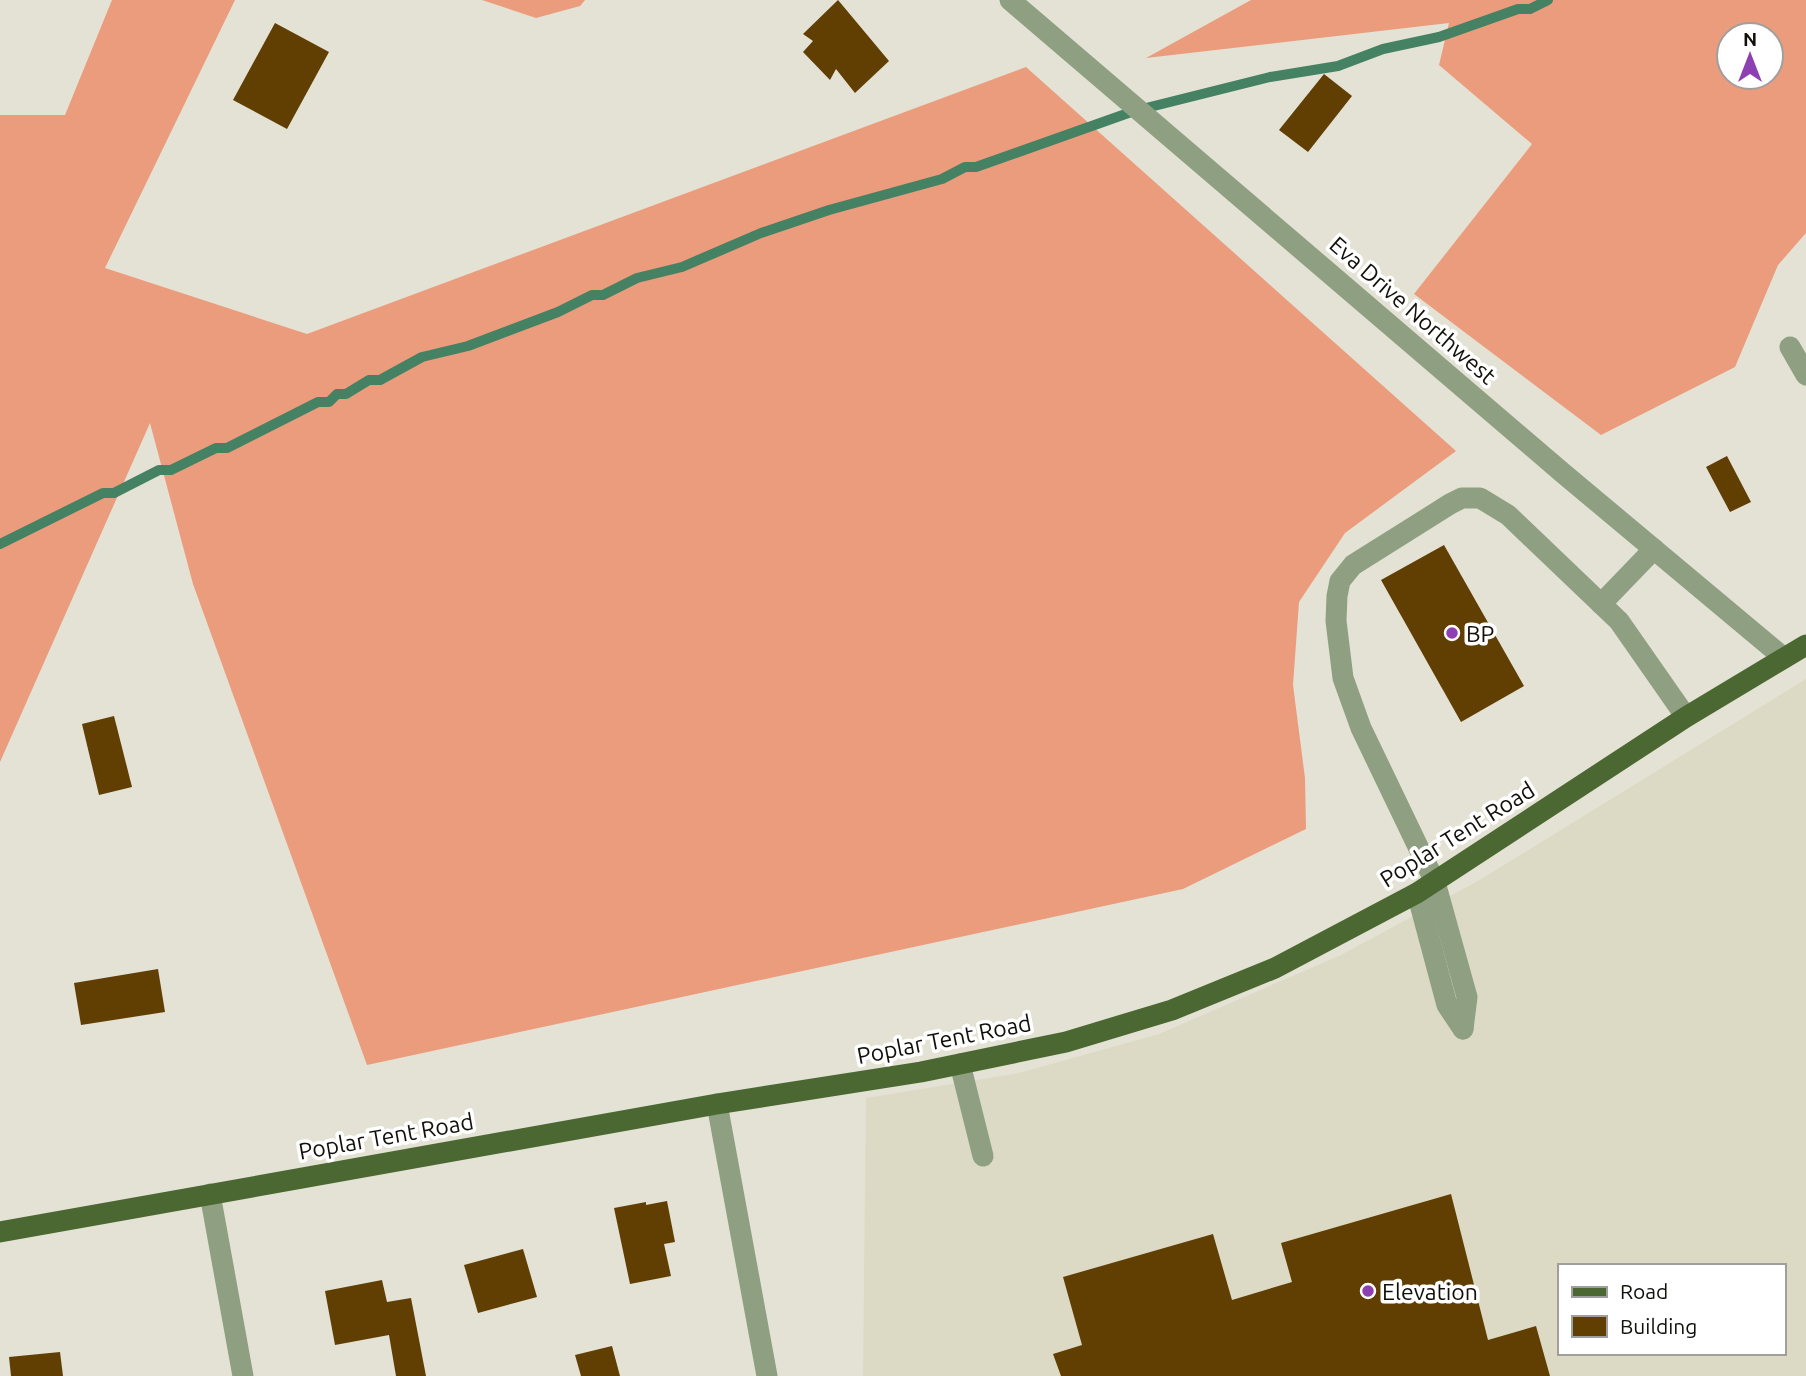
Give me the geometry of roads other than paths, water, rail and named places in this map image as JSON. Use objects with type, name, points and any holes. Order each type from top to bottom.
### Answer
[{"type":"main road","name":"Poplar Tent Road","points":[[0,1233],[717,1104],[960,1064],[1066,1042],[1172,1010],[1275,968],[1426,888],[1686,717],[1806,645]]},
{"type":"street","name":"Eva Drive Northwest","points":[[1010,0],[1784,658]]},
{"type":"street","points":[[1790,347],[1806,375]]},
{"type":"street","points":[[1426,888],[1447,1005],[1463,1029],[1467,997],[1426,888],[1343,678],[1336,621],[1337,596],[1340,581],[1353,565],[1450,504],[1462,498],[1480,498],[1508,515],[1619,621],[1686,717]]},
{"type":"street","points":[[1601,604],[1654,549]]},
{"type":"street","points":[[960,1064],[984,1157]]},
{"type":"street","points":[[717,1104],[767,1376]]},
{"type":"street","points":[[210,1194],[243,1376]]},
{"type":"waterway","points":[[0,544],[103,493],[114,493],[159,470],[171,470],[216,448],[227,448],[318,402],[329,402],[337,394],[346,394],[369,380],[380,380],[422,357],[468,346],[558,312],[592,295],[603,295],[637,278],[682,267],[761,233],[829,210],[942,179],[965,167],[976,167],[1134,111],[1270,77],[1338,66],[1383,49],[1439,37],[1518,9],[1530,9],[1548,0]]},
{"type":"place","name":"BP","points":[[1452,633]]},
{"type":"place","name":"Elevation","points":[[1368,1291]]}]
